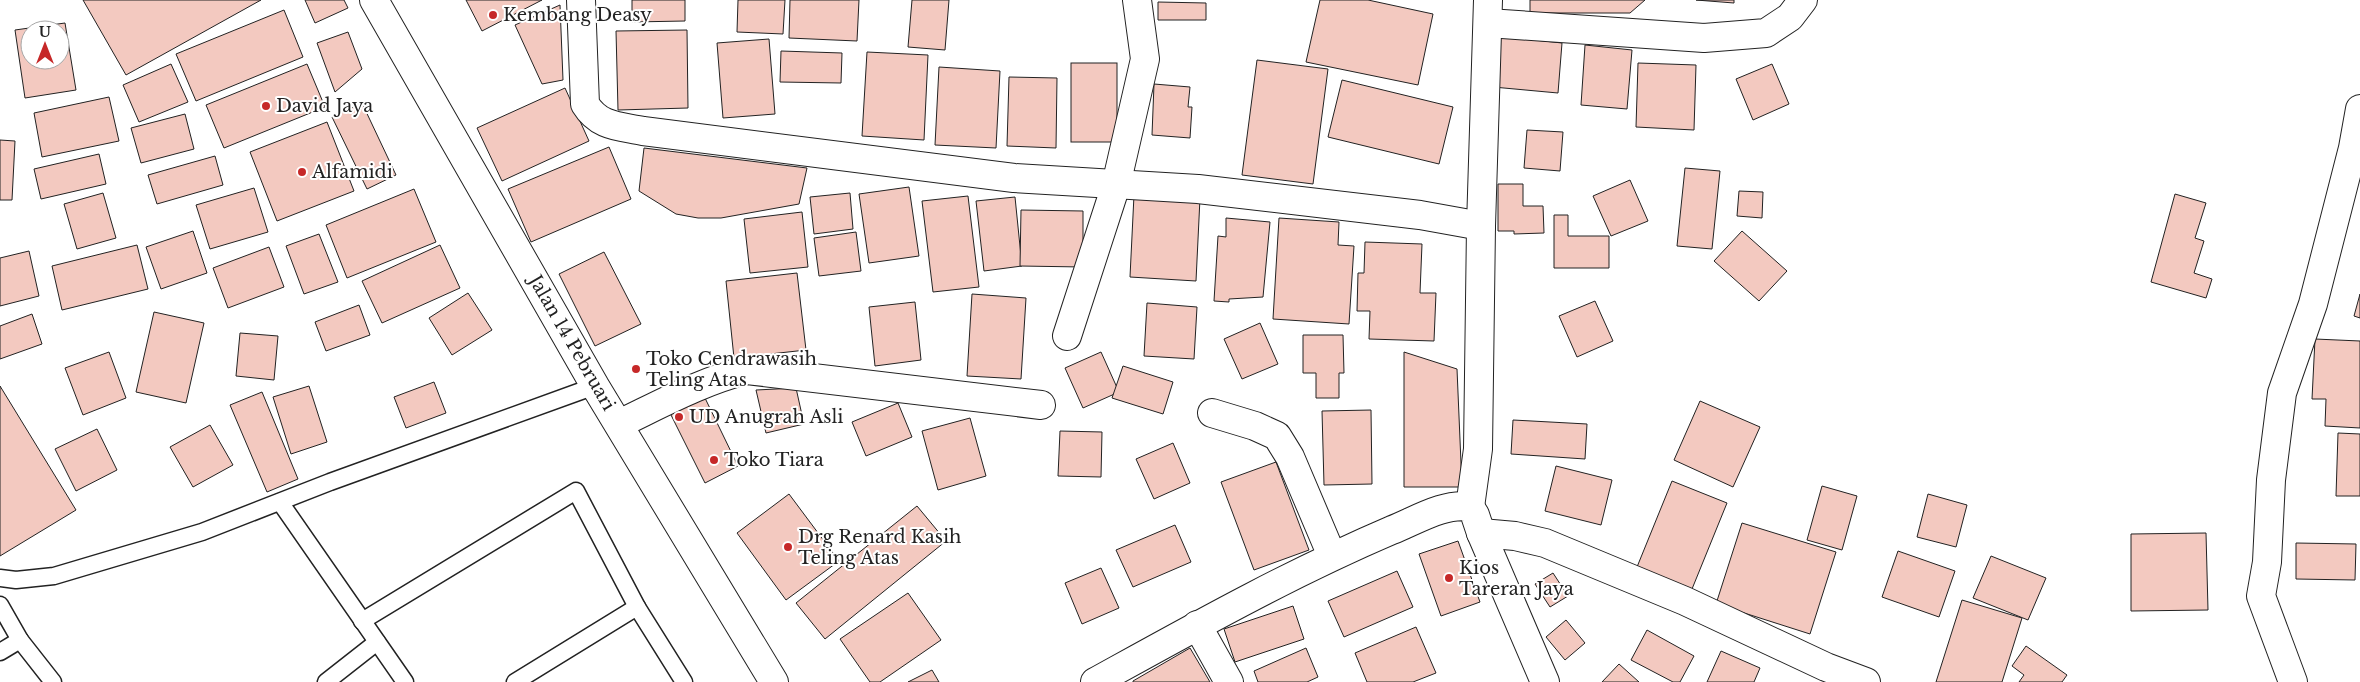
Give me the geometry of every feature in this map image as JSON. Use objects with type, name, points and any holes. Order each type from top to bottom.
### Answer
[{"type":"street","name":"Jalan 14 Pebruari","points":[[374,0],[595,386],[767,679]]},
{"type":"street","points":[[581,0],[585,104],[593,117],[608,124],[653,132],[968,172],[1116,185],[1208,190],[1420,215],[1481,226]]},
{"type":"street","points":[[1067,336],[1116,185],[1145,59],[1137,0]]},
{"type":"street","points":[[1545,682],[1470,507],[1478,449],[1481,226],[1488,12],[1704,38],[1766,33],[1790,17],[1803,0]]},
{"type":"street","points":[[2294,682],[2261,596],[2267,562],[2272,480],[2282,393],[2314,304],[2330,232],[2353,148],[2360,109]]},
{"type":"street","points":[[619,424],[699,385],[725,375],[747,370],[1041,405]]},
{"type":"street","points":[[1212,413],[1255,426],[1277,436],[1290,457],[1332,556]]},
{"type":"street","points":[[1095,682],[1198,625],[1332,556],[1428,515],[1460,505],[1470,507]]},
{"type":"street","points":[[1481,533],[1515,536],[1554,547],[1685,601],[1826,667],[1866,682]]},
{"type":"street","points":[[1198,625],[1229,682]]},
{"type":"lane","points":[[0,578],[16,580],[54,576],[202,532],[595,386]]},
{"type":"lane","points":[[362,621],[576,491],[637,607],[684,682]]},
{"type":"lane","points":[[280,502],[404,682]]},
{"type":"lane","points":[[0,605],[20,640],[53,682]]},
{"type":"lane","points":[[515,682],[637,607]]},
{"type":"lane","points":[[0,652],[20,640]]},
{"type":"lane","points":[[326,682],[377,642]]},
{"type":"building","points":[[83,0],[261,0],[126,75]]},
{"type":"building","points":[[305,0],[344,0],[348,8],[315,23]]},
{"type":"building","name":"Kembang Deasy","points":[[466,0],[542,0],[482,31]]},
{"type":"building","points":[[632,0],[685,0],[685,21],[632,22]]},
{"type":"building","points":[[738,0],[785,0],[783,34],[737,32]]},
{"type":"building","points":[[790,0],[859,0],[857,41],[789,38]]},
{"type":"building","points":[[912,0],[949,0],[945,50],[908,47]]},
{"type":"building","points":[[1320,0],[1368,0],[1433,14],[1418,85],[1306,62]]},
{"type":"building","points":[[1530,0],[1645,0],[1630,13],[1530,13]]},
{"type":"building","points":[[1696,0],[1734,0],[1734,3]]},
{"type":"building","points":[[1158,2],[1206,3],[1206,20],[1158,20]]},
{"type":"building","points":[[560,5],[563,80],[542,84],[515,25]]},
{"type":"building","points":[[284,10],[303,57],[196,101],[176,54]]},
{"type":"building","points":[[20,29],[20,64],[15,30]]},
{"type":"building","points":[[687,30],[688,108],[618,110],[616,31]]},
{"type":"building","points":[[348,32],[362,69],[335,92],[317,43]]},
{"type":"building","points":[[1498,36],[1562,43],[1558,93],[1493,87]]},
{"type":"building","points":[[769,39],[775,114],[723,118],[717,43]]},
{"type":"building","points":[[1585,45],[1632,50],[1627,109],[1581,105]]},
{"type":"building","points":[[781,51],[842,53],[841,83],[780,82]]},
{"type":"building","points":[[867,52],[928,55],[924,140],[862,136]]},
{"type":"building","points":[[70,53],[76,90],[25,98],[21,70],[70,70]]},
{"type":"building","points":[[1257,60],[1328,69],[1313,184],[1242,175]]},
{"type":"building","points":[[1071,63],[1117,63],[1117,142],[1071,142]]},
{"type":"building","points":[[1638,63],[1696,65],[1694,130],[1636,127]]},
{"type":"building","points":[[171,64],[188,102],[139,122],[123,85]]},
{"type":"building","name":"David Jaya","points":[[307,64],[325,107],[224,148],[206,105]]},
{"type":"building","points":[[1772,64],[1789,104],[1753,120],[1736,79]]},
{"type":"building","points":[[939,67],[1000,71],[996,148],[935,145]]},
{"type":"building","points":[[1009,77],[1057,78],[1056,148],[1007,146]]},
{"type":"building","points":[[1342,80],[1453,107],[1439,164],[1328,137]]},
{"type":"building","points":[[1154,84],[1190,87],[1188,107],[1192,107],[1190,138],[1152,135]]},
{"type":"building","points":[[565,88],[589,141],[502,181],[477,128]]},
{"type":"building","points":[[109,97],[119,141],[42,157],[34,113]]},
{"type":"building","points":[[362,103],[396,175],[367,189],[332,117]]},
{"type":"building","points":[[185,114],[194,149],[141,163],[131,128]]},
{"type":"building","name":"Alfamidi","points":[[327,122],[354,191],[277,221],[250,152]]},
{"type":"building","points":[[1527,130],[1563,132],[1560,171],[1524,168]]},
{"type":"building","points":[[0,140],[15,141],[12,200],[0,200]]},
{"type":"building","points":[[609,147],[631,199],[531,242],[508,189]]},
{"type":"building","points":[[644,148],[807,168],[799,204],[721,218],[698,218],[676,214],[639,191]]},
{"type":"building","points":[[99,154],[106,184],[41,199],[34,169]]},
{"type":"building","points":[[215,156],[223,185],[157,204],[148,175]]},
{"type":"building","points":[[1685,168],[1720,171],[1712,249],[1677,246]]},
{"type":"building","points":[[1630,180],[1648,221],[1611,236],[1593,196]]},
{"type":"building","points":[[1498,184],[1523,184],[1523,206],[1543,206],[1544,233],[1514,234],[1514,231],[1498,231]]},
{"type":"building","points":[[909,187],[919,256],[869,263],[859,194]]},
{"type":"building","points":[[254,188],[268,232],[210,249],[196,205]]},
{"type":"building","points":[[414,189],[436,242],[347,278],[326,225]]},
{"type":"building","points":[[1739,191],[1763,192],[1762,218],[1737,216]]},
{"type":"building","points":[[103,193],[116,238],[77,249],[64,204]]},
{"type":"building","points":[[850,193],[853,229],[814,234],[810,197]]},
{"type":"building","points":[[2175,194],[2206,203],[2195,238],[2204,241],[2194,273],[2212,279],[2206,298],[2151,282]]},
{"type":"building","points":[[1134,195],[1200,198],[1196,281],[1130,277]]},
{"type":"building","points":[[968,196],[979,287],[933,292],[922,201]]},
{"type":"building","points":[[1015,197],[1022,266],[984,271],[976,201]]},
{"type":"building","points":[[1021,210],[1083,211],[1083,267],[1020,266]]},
{"type":"building","points":[[802,212],[808,267],[750,273],[744,219]]},
{"type":"building","points":[[1554,215],[1568,215],[1568,236],[1609,236],[1609,268],[1554,268]]},
{"type":"building","points":[[1226,218],[1270,222],[1263,297],[1229,299],[1229,302],[1214,301],[1218,236],[1226,237]]},
{"type":"building","points":[[1279,218],[1339,222],[1338,245],[1354,246],[1349,324],[1273,319]]},
{"type":"building","points":[[193,231],[207,273],[161,289],[146,247]]},
{"type":"building","points":[[1742,231],[1787,271],[1759,301],[1714,261]]},
{"type":"building","points":[[856,232],[861,271],[819,276],[814,238]]},
{"type":"building","points":[[319,234],[338,282],[304,294],[286,246]]},
{"type":"building","points":[[1365,242],[1422,244],[1420,293],[1436,293],[1434,341],[1369,339],[1370,311],[1357,311],[1358,273],[1364,273]]},
{"type":"building","points":[[137,245],[148,289],[62,310],[52,266]]},
{"type":"building","points":[[440,245],[460,288],[382,323],[362,281]]},
{"type":"building","points":[[269,247],[284,287],[228,308],[213,268]]},
{"type":"building","points":[[29,251],[39,296],[0,306],[0,258]]},
{"type":"building","points":[[604,252],[641,324],[595,346],[559,274]]},
{"type":"building","points":[[797,273],[806,350],[734,358],[726,281]]},
{"type":"building","points":[[468,293],[492,330],[452,355],[429,318]]},
{"type":"building","points":[[972,294],[1026,298],[1021,379],[967,376]]},
{"type":"building","points":[[2360,294],[2360,318],[2354,316]]},
{"type":"building","points":[[1595,301],[1613,341],[1577,357],[1559,316]]},
{"type":"building","points":[[915,302],[921,360],[875,366],[869,307]]},
{"type":"building","points":[[1147,303],[1197,307],[1194,359],[1144,356]]},
{"type":"building","points":[[359,305],[370,335],[326,351],[315,322]]},
{"type":"building","points":[[154,312],[204,323],[186,403],[136,392]]},
{"type":"building","points":[[32,314],[42,344],[0,359],[0,326]]},
{"type":"building","points":[[1260,323],[1278,364],[1242,379],[1224,339]]},
{"type":"building","points":[[240,333],[278,336],[274,380],[236,376]]},
{"type":"building","points":[[1303,335],[1343,335],[1344,373],[1339,373],[1339,398],[1316,398],[1316,373],[1303,373]]},
{"type":"building","points":[[2315,339],[2360,341],[2360,428],[2325,426],[2326,399],[2312,399]]},
{"type":"building","points":[[109,352],[126,398],[83,415],[65,368]]},
{"type":"building","points":[[1101,352],[1119,392],[1083,408],[1065,368]]},
{"type":"building","points":[[1404,352],[1457,369],[1462,487],[1404,487]]},
{"type":"building","points":[[1123,366],[1173,382],[1163,414],[1112,398]]},
{"type":"building","points":[[434,382],[446,413],[406,428],[394,397]]},
{"type":"building","points":[[0,386],[76,510],[0,556]]},
{"type":"building","points":[[309,386],[327,442],[291,454],[273,397]]},
{"type":"building","points":[[796,388],[804,424],[766,433],[756,390]]},
{"type":"building","points":[[262,392],[298,479],[267,492],[230,405]]},
{"type":"building","points":[[704,396],[738,466],[705,483],[670,413]]},
{"type":"building","points":[[1700,401],[1760,427],[1733,487],[1674,460]]},
{"type":"building","points":[[898,403],[912,437],[866,456],[852,422]]},
{"type":"building","points":[[1371,410],[1372,484],[1324,485],[1322,411]]},
{"type":"building","points":[[970,418],[986,476],[938,490],[922,431]]},
{"type":"building","points":[[1513,420],[1587,424],[1585,459],[1511,454]]},
{"type":"building","points":[[210,425],[233,465],[193,487],[170,447]]},
{"type":"building","points":[[97,429],[117,470],[76,491],[55,449]]},
{"type":"building","points":[[1060,431],[1102,432],[1101,477],[1058,476]]},
{"type":"building","points":[[2338,433],[2360,434],[2360,496],[2336,496]]},
{"type":"building","points":[[1173,443],[1190,483],[1154,499],[1136,459]]},
{"type":"building","points":[[1276,462],[1309,550],[1254,570],[1221,482]]},
{"type":"building","points":[[1556,466],[1612,480],[1601,525],[1545,511]]},
{"type":"building","points":[[1672,481],[1727,503],[1692,589],[1637,567]]},
{"type":"building","points":[[1822,486],[1857,496],[1842,550],[1807,540]]},
{"type":"building","name":"Drg Renard Kasih Teling Atas","points":[[789,494],[839,561],[786,600],[737,533]]},
{"type":"building","points":[[1928,494],[1967,505],[1956,547],[1917,537]]},
{"type":"building","points":[[917,506],[946,541],[825,639],[796,603]]},
{"type":"building","points":[[1742,523],[1836,552],[1810,634],[1716,604]]},
{"type":"building","points":[[1175,525],[1191,562],[1133,587],[1116,550]]},
{"type":"building","points":[[2206,533],[2208,610],[2131,611],[2131,534]]},
{"type":"building","name":"Kios Tareran Jaya","points":[[1458,541],[1480,602],[1441,616],[1419,554]]},
{"type":"building","points":[[2296,543],[2356,544],[2355,580],[2296,579]]},
{"type":"building","points":[[1898,551],[1955,571],[1939,617],[1882,597]]},
{"type":"building","points":[[1991,556],[2046,578],[2028,620],[1973,598]]},
{"type":"building","points":[[1101,568],[1119,608],[1082,624],[1065,583]]},
{"type":"building","points":[[1397,571],[1413,607],[1344,637],[1328,601]]},
{"type":"building","points":[[1553,573],[1568,596],[1550,607],[1535,584]]},
{"type":"building","points":[[908,593],[941,640],[880,682],[870,682],[840,639]]},
{"type":"building","points":[[1962,600],[2022,618],[2002,682],[1936,682]]},
{"type":"building","points":[[1293,606],[1304,639],[1235,662],[1224,629]]},
{"type":"building","points":[[1566,620],[1585,643],[1565,660],[1546,637]]},
{"type":"building","points":[[1416,627],[1436,673],[1413,682],[1367,682],[1355,653]]},
{"type":"building","points":[[1647,630],[1694,656],[1680,682],[1673,682],[1631,660]]},
{"type":"building","points":[[2026,646],[2067,675],[2062,682],[2019,682],[2024,675],[2012,666]]},
{"type":"building","points":[[1190,648],[1210,682],[1133,682],[1133,681]]},
{"type":"building","points":[[1306,648],[1318,677],[1307,682],[1258,682],[1254,671]]},
{"type":"building","points":[[1721,651],[1760,668],[1754,682],[1707,682]]},
{"type":"building","points":[[1619,664],[1639,682],[1602,682]]},
{"type":"building","points":[[932,670],[939,682],[908,682]]},
{"type":"place","name":"Kembang Deasy","points":[[493,15]]},
{"type":"place","name":"David Jaya","points":[[266,106]]},
{"type":"place","name":"Alfamidi","points":[[302,172]]},
{"type":"place","name":"Toko Cendrawasih Teling Atas","points":[[636,369]]},
{"type":"place","name":"UD Anugrah Asli","points":[[679,417]]},
{"type":"place","name":"Toko Tiara","points":[[714,460]]},
{"type":"place","name":"Drg Renard Kasih Teling Atas","points":[[788,547]]},
{"type":"place","name":"Kios Tareran Jaya","points":[[1449,578]]}]
